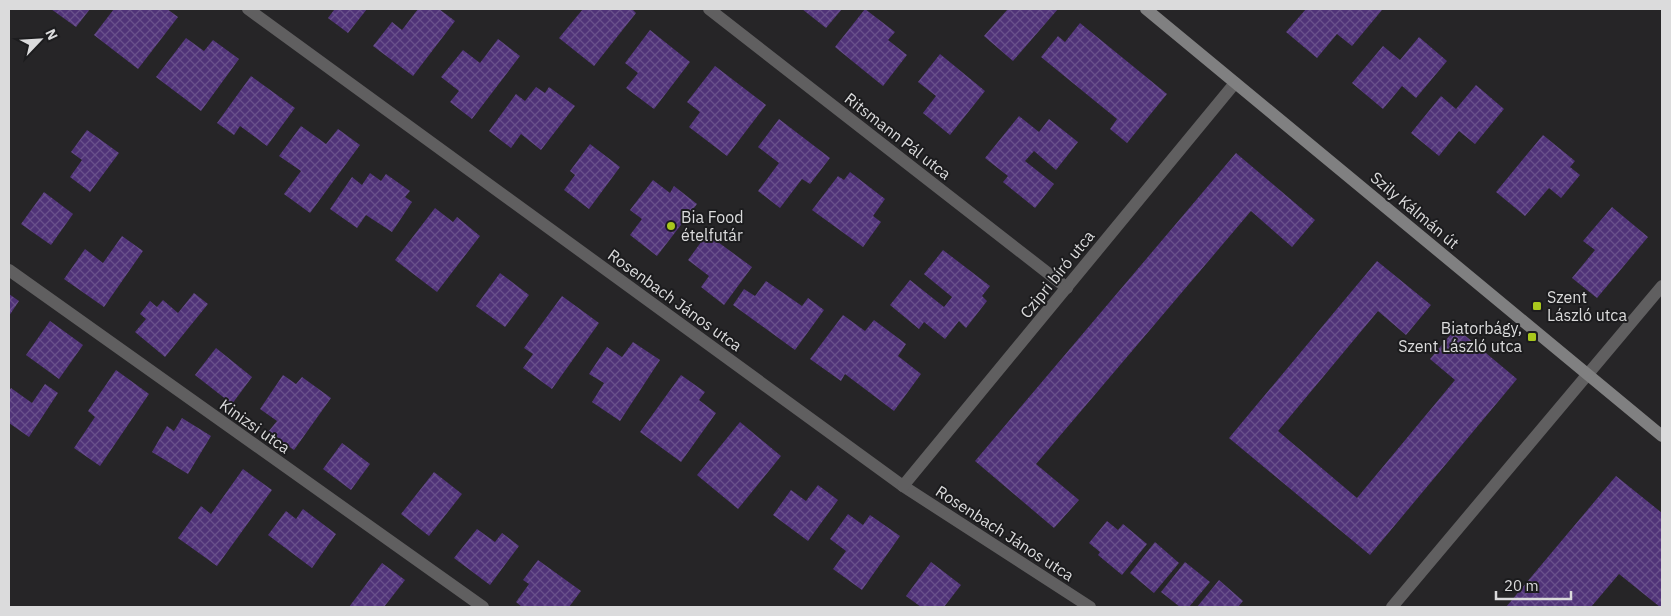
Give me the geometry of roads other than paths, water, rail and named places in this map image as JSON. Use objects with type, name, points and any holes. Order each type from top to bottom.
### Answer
[{"type":"street","name":"Rosenbach János utca","points":[[248,9],[902,486],[1090,607]]},
{"type":"street","name":"Ritsmann Pál utca","points":[[710,9],[1067,288]]},
{"type":"street","name":"Szily Kálmán út","points":[[1146,9],[1662,436]]},
{"type":"street","name":"Czipri bíró utca","points":[[902,486],[1235,83]]},
{"type":"street","name":"Kinizsi utca","points":[[9,270],[483,607]]},
{"type":"street","points":[[1392,607],[1662,286]]},
{"type":"place","name":"Bia Food ételfutár","points":[[671,226]]},
{"type":"place","name":"Szent László utca","points":[[1537,306]]},
{"type":"place","name":"Biatorbágy, Szent László utca","points":[[1532,337]]}]
